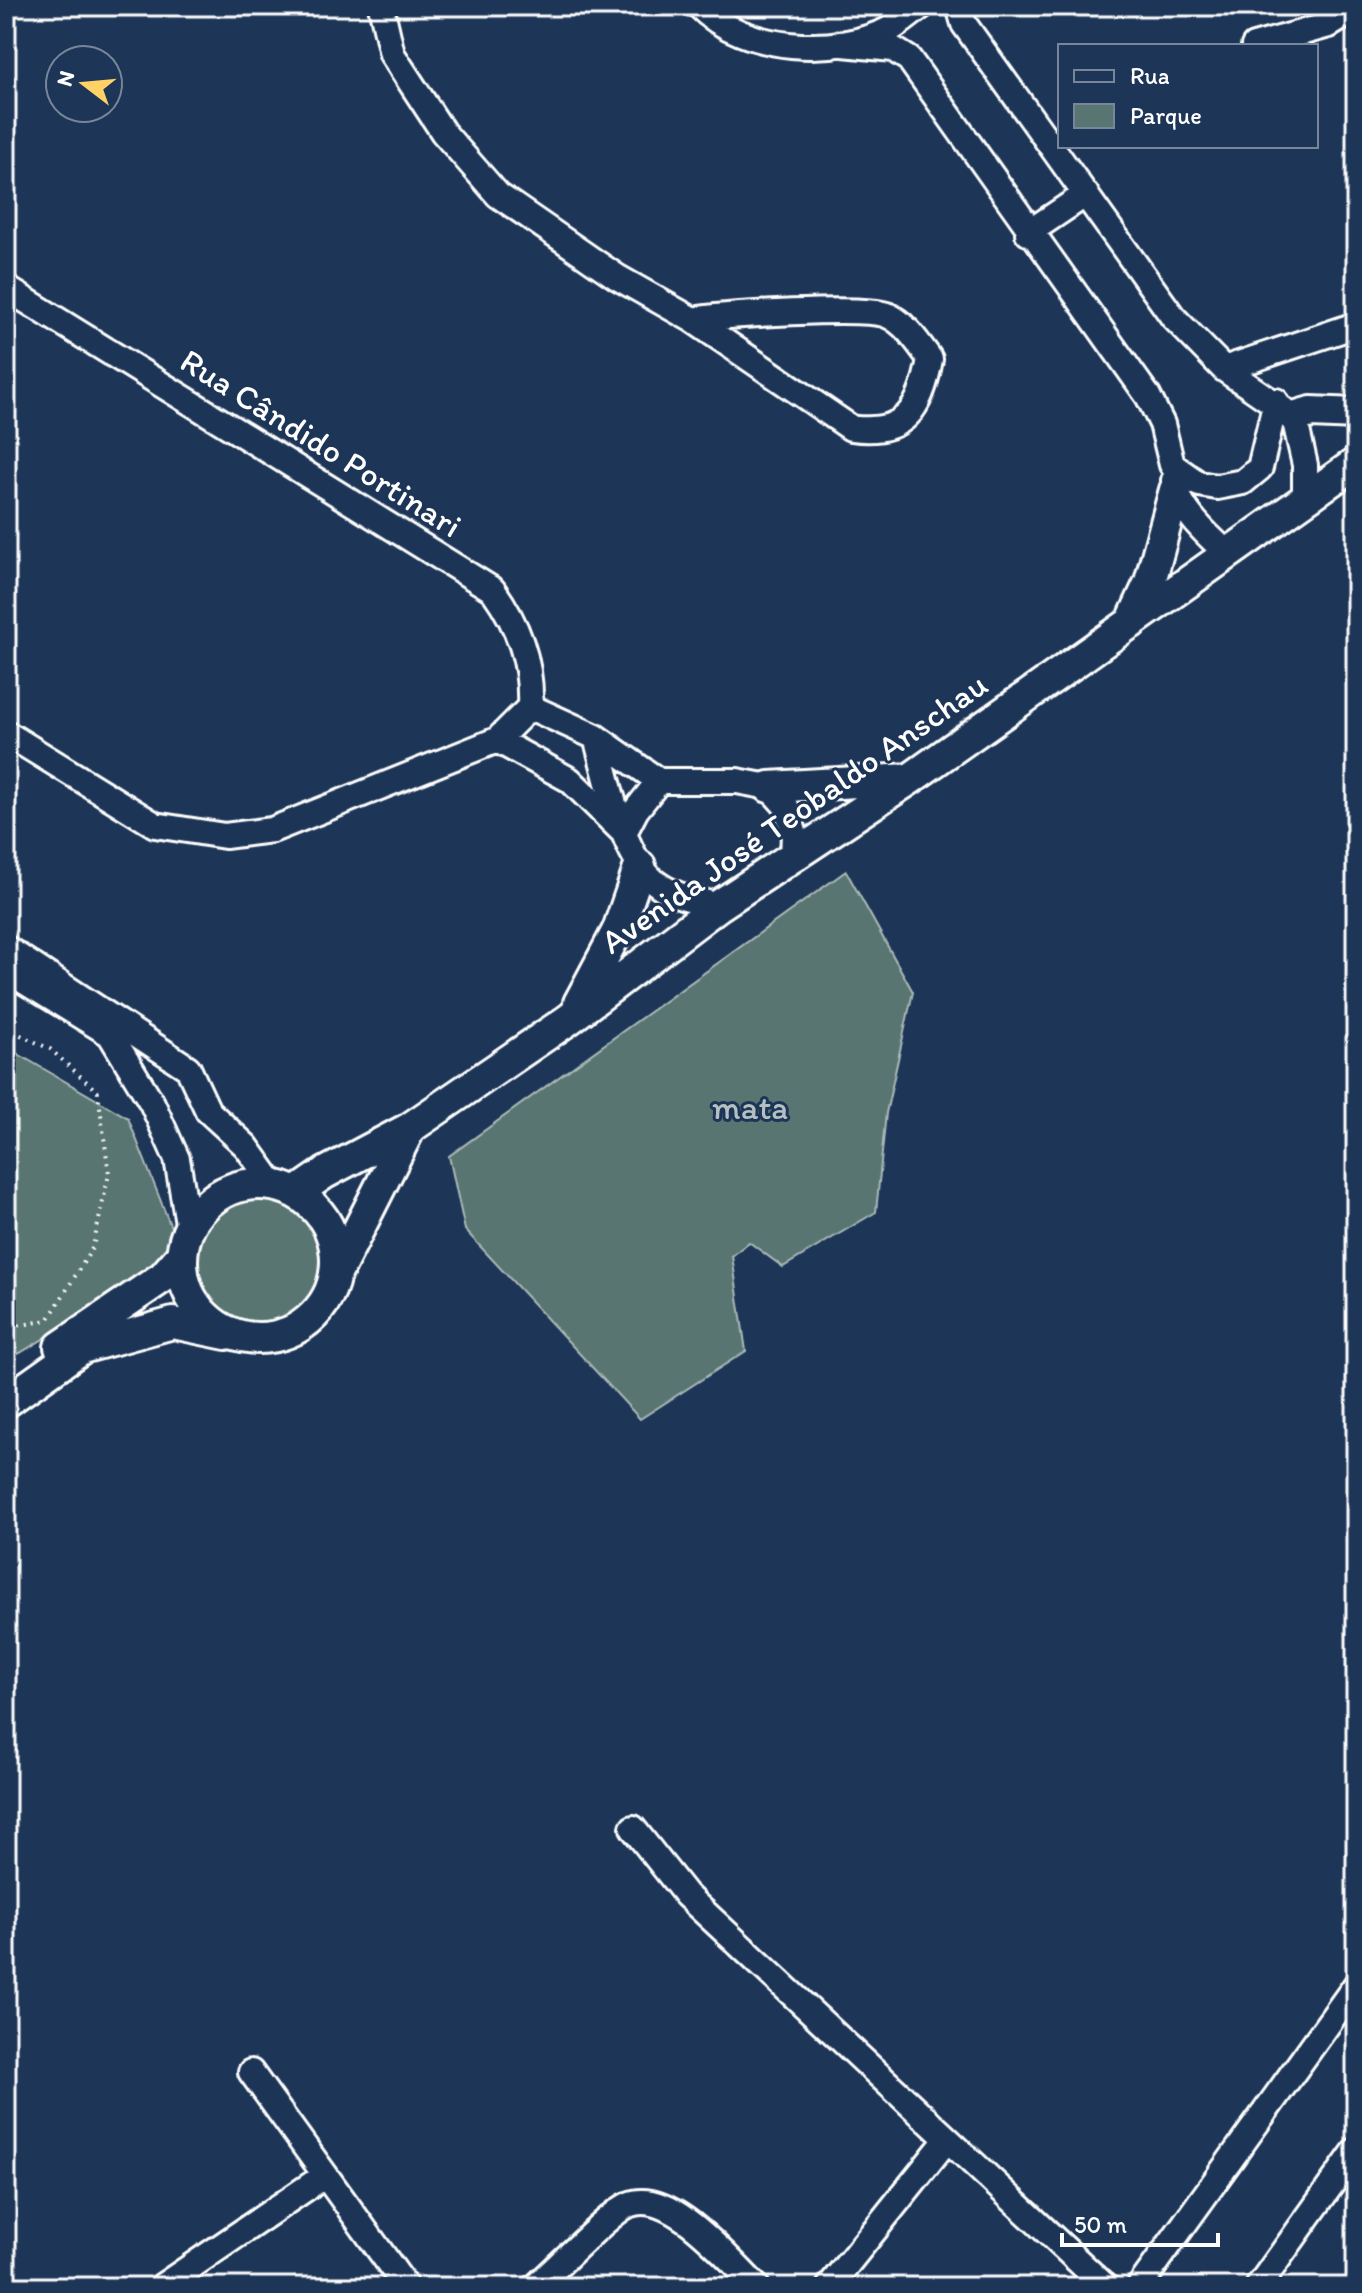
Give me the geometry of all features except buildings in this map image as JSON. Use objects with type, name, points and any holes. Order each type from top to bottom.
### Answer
[{"type":"street","points":[[381,6],[392,54],[443,132],[498,195],[617,277],[693,320],[851,428],[879,432],[907,417],[925,384],[930,359],[915,337],[887,315],[732,314],[693,320]]},
{"type":"street","points":[[699,6],[746,35],[794,47],[843,44],[893,49],[909,59],[1028,233],[1148,396],[1162,424],[1174,478],[1206,533],[1228,554]]},
{"type":"street","points":[[843,44],[891,28],[922,6]]},
{"type":"street","points":[[959,6],[964,24],[1052,129]]},
{"type":"street","points":[[1261,44],[1329,25],[1356,9]]},
{"type":"street","points":[[1062,148],[1086,194],[1173,317],[1202,350],[1224,369],[1285,409],[1356,414]]},
{"type":"street","points":[[1028,233],[1086,194]]},
{"type":"street","name":"Rua Cândido Portinari","points":[[6,288],[493,590],[509,612],[521,642],[531,676],[530,707]]},
{"type":"street","points":[[1224,369],[1356,325]]},
{"type":"street","points":[[1174,478],[1217,487],[1243,482],[1260,468],[1285,409]]},
{"type":"street","points":[[1285,409],[1305,465],[1305,499]]},
{"type":"street","name":"Avenida José Teobaldo Anschau","points":[[335,1275],[410,1128],[568,1020],[718,906],[910,779],[1356,463]]},
{"type":"street","points":[[1130,625],[1150,582],[1174,478]]},
{"type":"street","points":[[6,733],[155,825],[225,836],[272,830],[497,740],[530,707],[596,737],[659,781],[737,781],[769,787],[910,779]]},
{"type":"street","points":[[596,737],[624,833],[640,866],[659,885],[718,906]]},
{"type":"street","points":[[497,740],[570,780],[624,833]]},
{"type":"street","points":[[624,833],[636,810],[659,781]]},
{"type":"street","points":[[769,787],[786,806],[794,832],[793,859]]},
{"type":"street","points":[[568,1020],[599,971],[640,866]]},
{"type":"street","points":[[6,948],[188,1068],[208,1111],[246,1146],[285,1189],[316,1208],[329,1228],[336,1251],[335,1275],[327,1298],[312,1317],[292,1331],[266,1338],[173,1323],[82,1348],[6,1402]]},
{"type":"street","points":[[6,970],[110,1034],[152,1103],[177,1159],[186,1242],[185,1282],[196,1306],[215,1325],[240,1336]]},
{"type":"street","points":[[6,1386],[113,1308],[163,1277],[204,1207],[226,1191],[250,1184],[285,1189],[325,1173],[410,1128]]},
{"type":"street","points":[[633,1828],[686,1895],[946,2141],[1106,2287]]},
{"type":"street","points":[[1139,2287],[1356,1985]]},
{"type":"street","points":[[251,2072],[406,2287]]},
{"type":"street","points":[[829,2287],[946,2141]]},
{"type":"street","points":[[1258,2287],[1356,2150]]},
{"type":"street","points":[[161,2287],[324,2176]]},
{"type":"street","points":[[535,2287],[627,2206],[648,2202],[676,2212],[757,2287]]},
{"type":"path","points":[[6,1028],[50,1049],[98,1092],[109,1174],[93,1247],[48,1320],[6,1328]]},
{"type":"green space","name":"mata","points":[[846,871],[913,992],[886,1113],[876,1212],[783,1267],[749,1242],[732,1256],[746,1351],[640,1419],[465,1230],[449,1156]]},
{"type":"green space","points":[[6,1047],[128,1118],[182,1255],[20,1353],[6,1357]]},
{"type":"green space","points":[[259,1198],[283,1203],[303,1217],[317,1237],[322,1261],[317,1285],[303,1305],[283,1319],[259,1324],[235,1319],[215,1305],[201,1285],[196,1261],[201,1237],[215,1217],[235,1203]]}]
